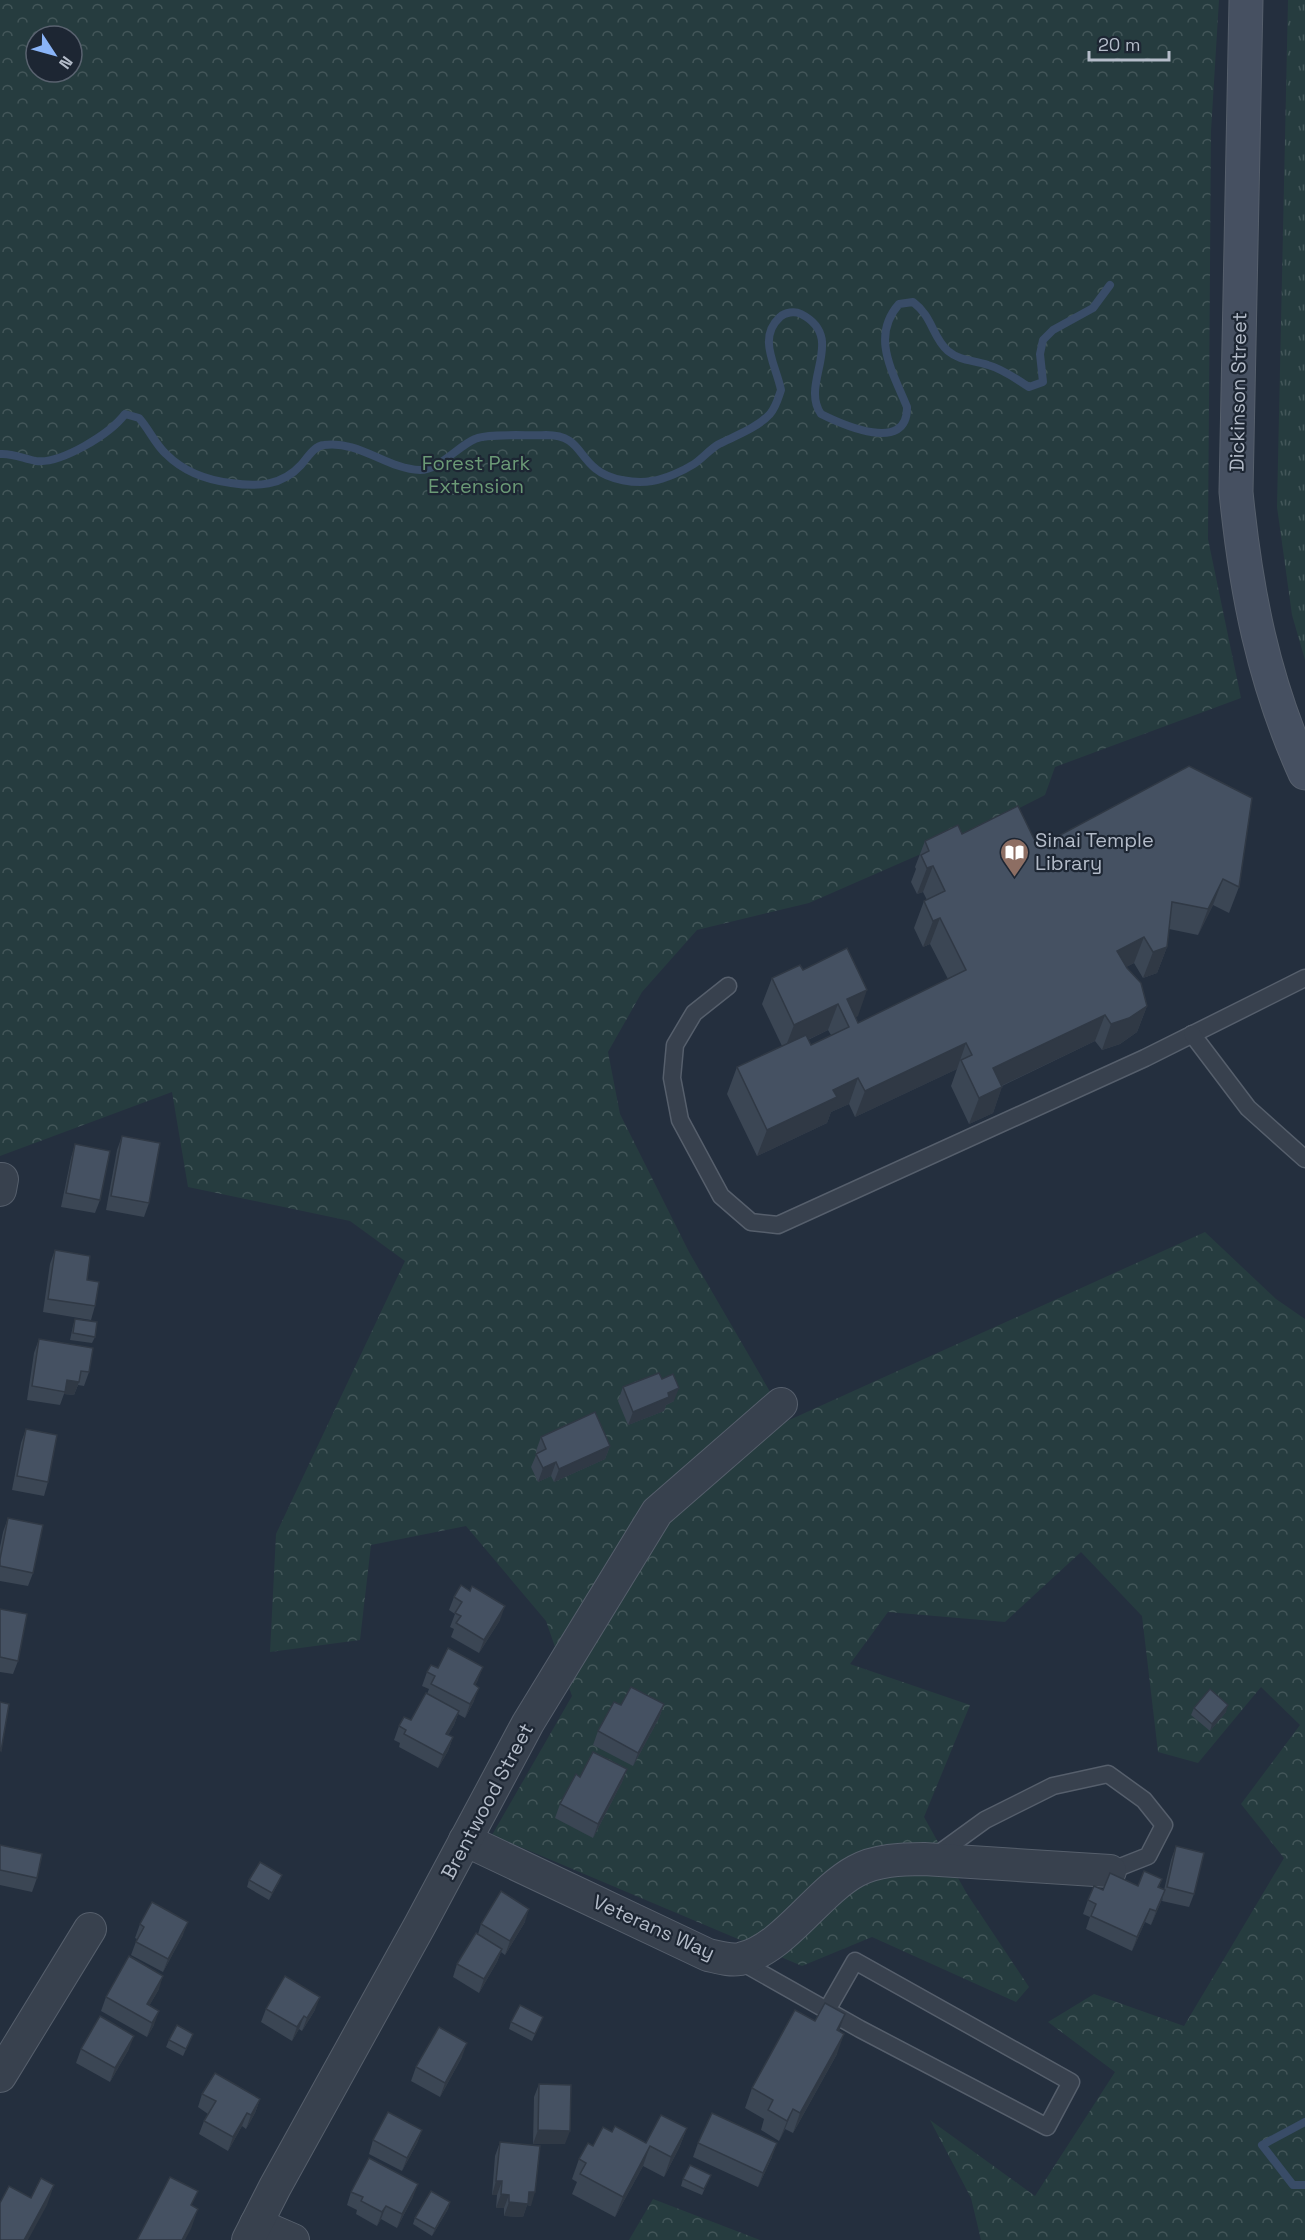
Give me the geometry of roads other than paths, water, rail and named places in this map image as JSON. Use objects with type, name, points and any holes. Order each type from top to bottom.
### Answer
[{"type":"main road","name":"Dickinson Street","points":[[1246,0],[1236,492],[1242,560],[1257,638],[1279,708],[1305,773]]},
{"type":"street","name":"Brentwood Street","points":[[252,2232],[528,1723],[657,1512],[781,1404]]},
{"type":"street","name":"Veterans Way","points":[[465,1840],[708,1955],[738,1960],[772,1942],[840,1881],[858,1869],[903,1859],[1110,1871]]},
{"type":"street","points":[[0,2076],[90,1929]]},
{"type":"street","points":[[252,2232],[293,2240]]},
{"type":"lane","points":[[728,986],[694,1013],[675,1045],[672,1078],[680,1120],[721,1196],[751,1222],[778,1225],[915,1164],[1192,1034],[1305,978]]},
{"type":"lane","points":[[1192,1034],[1248,1108],[1305,1159]]},
{"type":"lane","points":[[931,1860],[985,1820],[1053,1786],[1108,1774],[1144,1800],[1164,1825],[1148,1856],[1110,1871]]},
{"type":"lane","points":[[738,1960],[827,2010],[1047,2127],[1071,2082],[855,1960],[827,2010]]},
{"type":"waterway","points":[[0,454],[36,461],[58,458],[97,438],[125,414],[139,418],[162,450],[180,466],[222,482],[260,485],[277,481],[294,472],[314,450],[324,445],[349,447],[396,465],[420,470],[427,469],[475,439],[509,435],[546,435],[565,438],[576,446],[601,473],[623,480],[652,481],[690,467],[716,446],[752,428],[770,414],[781,390],[770,352],[770,334],[773,325],[785,314],[793,312],[801,314],[814,324],[821,335],[822,348],[815,389],[816,402],[821,414],[858,429],[886,433],[897,429],[904,421],[907,407],[891,368],[885,342],[890,316],[899,304],[913,302],[920,308],[948,351],[962,359],[999,369],[1029,387],[1043,382],[1040,354],[1043,340],[1053,330],[1093,308],[1110,285]]},
{"type":"waterway","points":[[1305,2122],[1262,2145],[1293,2185],[1305,2185]]},
{"type":"place","name":"Sinai Temple Library","points":[[1014,878]]},
{"type":"park label","name":"Forest Park Extension","points":[[476,474]]}]
